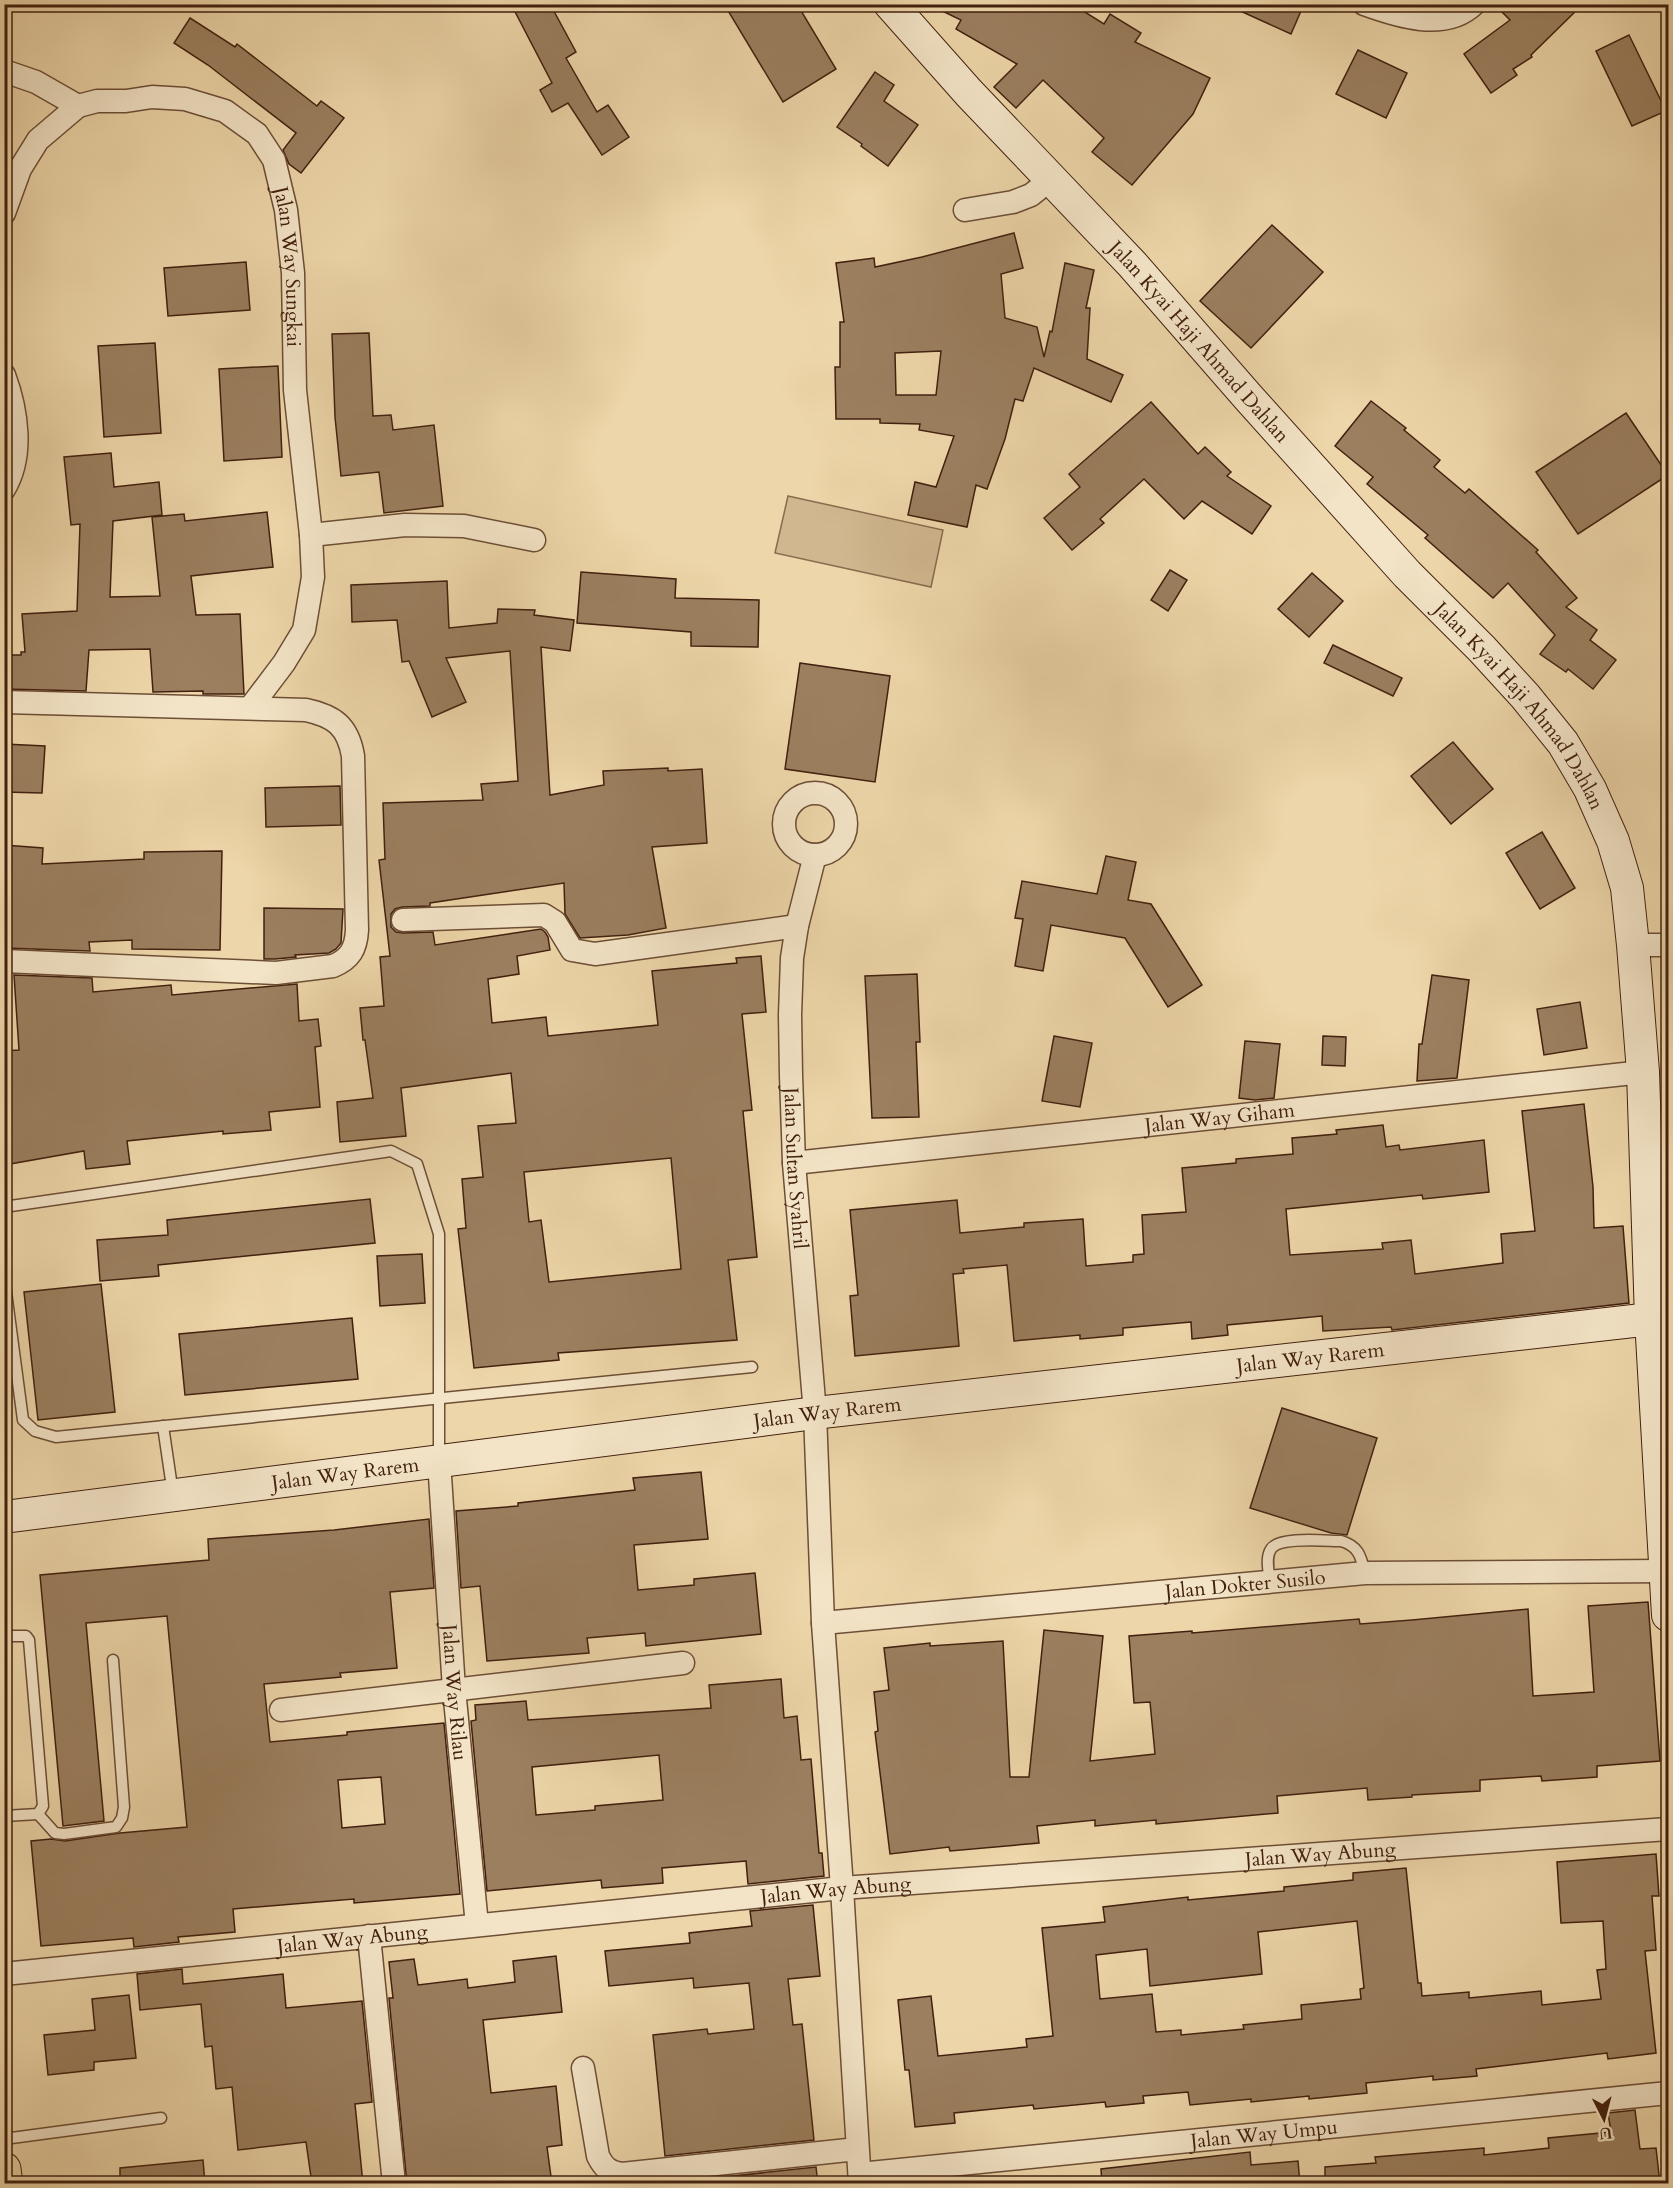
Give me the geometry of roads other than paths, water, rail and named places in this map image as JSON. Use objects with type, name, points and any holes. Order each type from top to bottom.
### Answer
[{"type":"main road","name":"Jalan Kyai Haji Ahmad Dahlan","points":[[890,4],[969,93],[1132,264],[1407,574],[1525,696],[1563,743],[1590,789],[1612,841],[1627,888],[1633,945],[1660,1319],[1668,1615]]},
{"type":"main road","name":"Jalan Way Rarem","points":[[4,1517],[815,1413],[1660,1319]]},
{"type":"main road","points":[[4,2169],[6,2184]]},
{"type":"street","points":[[1364,4],[1409,17],[1430,20],[1451,19],[1474,4]]},
{"type":"street","points":[[4,71],[36,82],[78,106],[38,140],[20,170],[4,213]]},
{"type":"street","name":"Jalan Way Sungkai","points":[[78,106],[97,101],[126,101],[152,97],[185,99],[225,111],[256,134],[274,160],[286,210],[293,273],[295,390],[311,535],[313,577],[304,630],[284,663],[250,708]]},
{"type":"street","points":[[965,210],[1013,202],[1031,195],[1051,179]]},
{"type":"street","points":[[4,375],[9,389],[17,447],[13,475],[4,489]]},
{"type":"street","points":[[311,535],[405,525],[464,526],[534,540]]},
{"type":"street","points":[[4,702],[306,710],[324,714],[345,730],[353,756],[357,930],[356,941],[348,958],[333,966],[276,973],[4,961]]},
{"type":"street","name":"Jalan Sultan Syahril","points":[[815,855],[797,926],[792,958],[790,1015],[794,1163],[815,1413],[823,1623],[860,2179]]},
{"type":"street","points":[[402,920],[544,915],[555,922],[572,950],[595,954],[797,926]]},
{"type":"street","points":[[1633,945],[1668,945]]},
{"type":"street","name":"Jalan Way Giham","points":[[794,1163],[1643,1072]]},
{"type":"street","name":"Jalan Way Rilau","points":[[439,1461],[454,1689],[477,1925]]},
{"type":"street","name":"Jalan Dokter Susilo","points":[[823,1623],[1365,1573],[1667,1571]]},
{"type":"street","points":[[281,1710],[683,1663]]},
{"type":"street","name":"Jalan Way Abung","points":[[4,1974],[842,1888],[1668,1829]]},
{"type":"street","points":[[369,1936],[394,2184]]},
{"type":"street","points":[[583,2068],[598,2156],[603,2166],[610,2172],[622,2174],[857,2150]]},
{"type":"street","name":"Jalan Way Umpu","points":[[860,2179],[1668,2092]]},
{"type":"lane","points":[[4,1207],[391,1151],[417,1164],[439,1234],[439,1461]]},
{"type":"lane","points":[[4,1277],[23,1420],[35,1431],[56,1437],[752,1368]]},
{"type":"lane","points":[[163,1426],[174,1496]]},
{"type":"lane","points":[[1270,1582],[1269,1552],[1271,1547],[1285,1541],[1341,1540],[1353,1545],[1361,1555],[1365,1573]]},
{"type":"lane","points":[[4,1636],[26,1636],[29,1640],[43,1806],[38,1814]]},
{"type":"lane","points":[[38,1814],[55,1833],[64,1834],[116,1827],[122,1818],[124,1808],[113,1660]]},
{"type":"lane","points":[[4,1816],[38,1814]]},
{"type":"lane","points":[[4,2139],[161,2118]]}]
